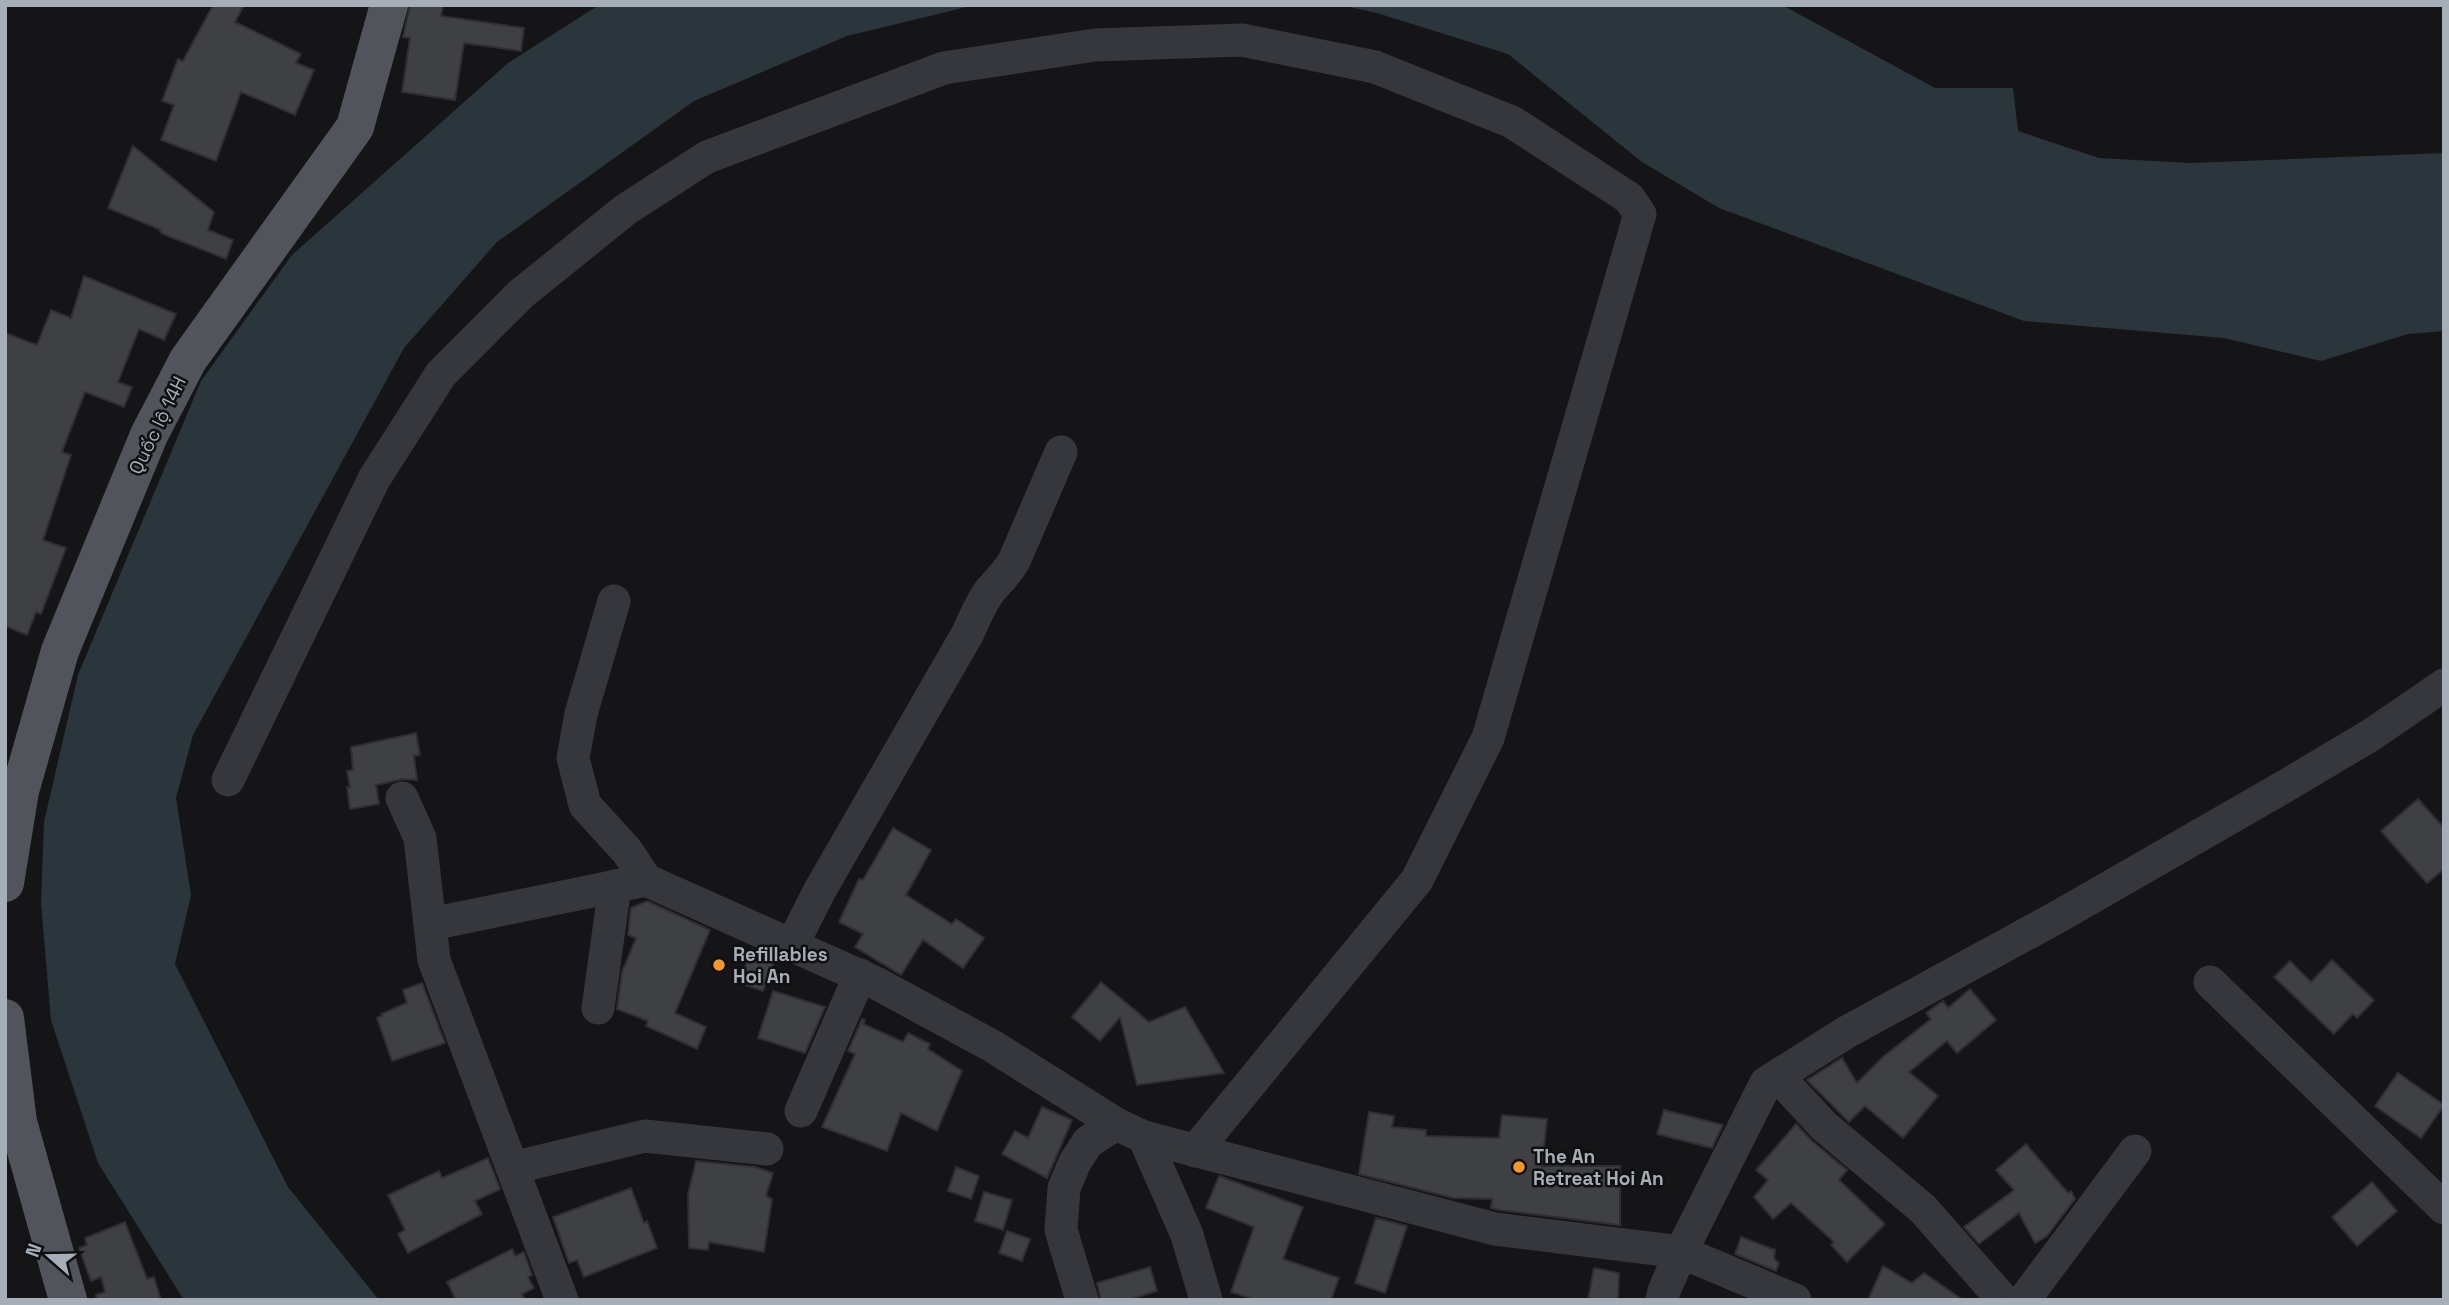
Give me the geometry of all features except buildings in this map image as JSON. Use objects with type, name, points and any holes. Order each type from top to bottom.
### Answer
[{"type":"main road","name":"Quốc lộ 14H","points":[[5,883],[20,791],[60,651],[149,435],[188,360],[355,127],[389,5]]},
{"type":"main road","points":[[5,1018],[18,1122],[68,1300]]},
{"type":"street","points":[[228,780],[374,479],[441,374],[521,294],[625,210],[707,157],[944,68],[1095,45],[1242,40],[1375,67],[1512,121],[1629,198],[1640,214],[1488,738],[1417,880],[1195,1151]]},
{"type":"street","points":[[792,946],[820,890],[968,633],[979,608],[1010,567],[1061,452]]},
{"type":"street","points":[[598,1008],[631,883],[627,851],[585,805],[573,758],[581,714],[614,601]]},
{"type":"street","points":[[1662,1300],[1681,1252],[1766,1083],[1845,1033],[2061,915],[2323,764],[2444,685]]},
{"type":"street","points":[[402,798],[420,838],[433,960],[562,1300]]},
{"type":"street","points":[[431,923],[631,883],[860,975],[994,1047],[1130,1130],[1195,1151],[1494,1229],[1681,1252],[1795,1300]]},
{"type":"street","points":[[801,1111],[860,975]]},
{"type":"street","points":[[2210,982],[2444,1208]]},
{"type":"street","points":[[1772,1081],[1784,1083],[1824,1125],[1923,1209],[2003,1300]]},
{"type":"street","points":[[1082,1300],[1061,1230],[1064,1188],[1075,1162],[1088,1142],[1130,1130]]},
{"type":"street","points":[[1130,1130],[1187,1235],[1206,1300]]},
{"type":"street","points":[[512,1168],[645,1136],[766,1149]]},
{"type":"street","points":[[2024,1300],[2135,1151]]},
{"type":"shaded area","points":[[599,5],[975,5],[847,36],[694,101],[497,242],[404,348],[193,735],[176,798],[191,895],[175,964],[288,1187],[379,1300],[184,1300],[98,1163],[51,1020],[41,903],[44,822],[78,675],[201,381],[292,255],[508,63]]},
{"type":"shaded area","points":[[1340,5],[1782,5],[1935,88],[2013,88],[2018,131],[2099,158],[2190,163],[2444,153],[2444,331],[2408,334],[2321,361],[2224,338],[2024,321],[1719,208],[1642,162],[1508,54],[1377,13]]},
{"type":"place","name":"Refillables Hoi An","points":[[719,965]]},
{"type":"place","name":"The An Retreat Hoi An","points":[[1519,1167]]}]
